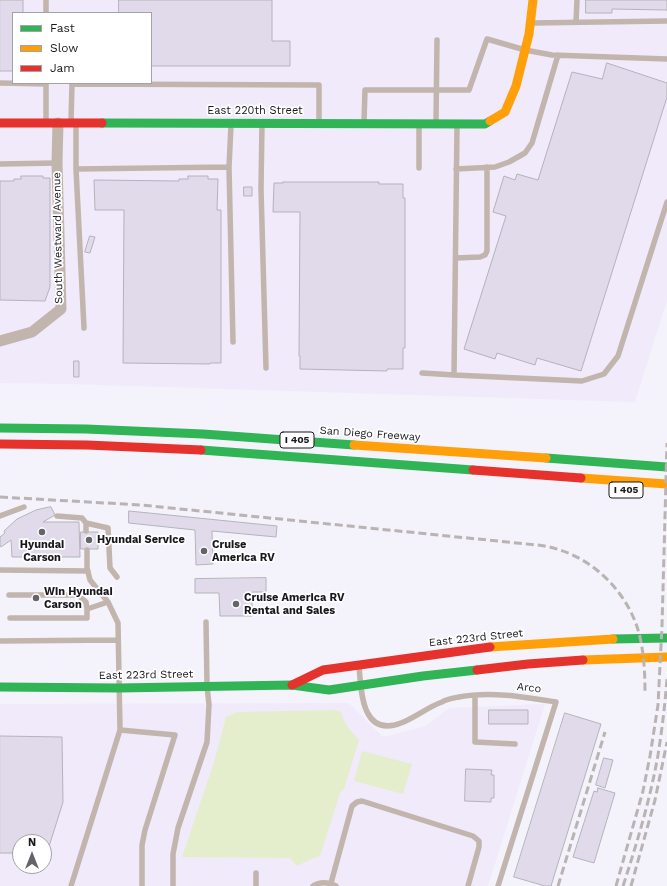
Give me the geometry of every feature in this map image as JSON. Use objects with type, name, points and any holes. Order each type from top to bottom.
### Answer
[{"type":"main road","points":[[525,50],[533,0]]},
{"type":"main road","name":"East 220th Street","points":[[0,123],[485,124],[505,112],[516,86],[525,50]]},
{"type":"main road","name":"San Diego Freeway","points":[[0,428],[101,429],[203,434],[667,467]]},
{"type":"main road","points":[[0,438],[180,443],[589,474],[667,484]]},
{"type":"main road","points":[[0,444],[192,449],[589,474],[667,477]]},
{"type":"main road","name":"East 223rd Street","points":[[292,685],[323,670],[499,646],[600,639],[667,638]]},
{"type":"main road","name":"East 223rd Street","points":[[0,687],[119,688],[292,685],[329,690],[423,676],[520,665],[601,659],[667,657]]},
{"type":"street","name":"South Westward Avenue","points":[[0,341],[32,332],[60,309],[57,163],[58,122]]},
{"type":"lane","points":[[46,0],[46,12]]},
{"type":"lane","points":[[576,22],[577,0]]},
{"type":"lane","points":[[530,23],[667,20]]},
{"type":"lane","points":[[364,124],[365,90],[469,90],[487,39],[525,50],[558,55],[667,58]]},
{"type":"lane","points":[[436,124],[437,40]]},
{"type":"lane","points":[[456,169],[495,167],[509,162],[525,153],[532,143],[558,55]]},
{"type":"lane","points":[[0,83],[12,83]]},
{"type":"lane","points":[[46,84],[46,122]]},
{"type":"lane","points":[[84,328],[72,84],[319,85],[319,123]]},
{"type":"lane","points":[[231,123],[229,167],[233,342]]},
{"type":"lane","points":[[262,124],[261,189],[266,368]]},
{"type":"lane","points":[[419,124],[419,168]]},
{"type":"lane","points":[[454,375],[457,124]]},
{"type":"lane","points":[[0,164],[57,163]]},
{"type":"lane","points":[[76,168],[229,167]]},
{"type":"lane","points":[[456,258],[480,257],[485,255],[487,251],[486,167]]},
{"type":"lane","points":[[422,373],[582,381],[604,374],[618,356],[667,202]]},
{"type":"lane","points":[[0,516],[24,507]]},
{"type":"lane","points":[[57,516],[82,518],[86,523],[108,528],[110,568],[117,577]]},
{"type":"lane","points":[[86,523],[86,531]]},
{"type":"lane","points":[[71,886],[120,730],[118,623],[108,602],[90,580],[87,550]]},
{"type":"lane","points":[[0,570],[88,571]]},
{"type":"lane","points":[[9,595],[78,595],[86,602],[88,609],[88,618],[10,618]]},
{"type":"lane","points":[[88,609],[108,602]]},
{"type":"lane","points":[[173,886],[173,854],[178,828],[207,742],[209,705],[207,686],[206,622]]},
{"type":"lane","points":[[0,641],[118,640]]},
{"type":"lane","name":"Arco","points":[[359,665],[360,685],[369,718],[377,723],[388,726],[401,723],[442,701],[462,697],[490,695],[527,697],[556,702],[498,886]]},
{"type":"lane","points":[[475,696],[475,742],[515,744]]},
{"type":"lane","points":[[120,730],[175,736],[145,830],[142,845],[142,886]]},
{"type":"lane","points":[[313,886],[319,883],[333,885],[352,806],[357,802],[362,801],[473,836],[479,841],[479,848],[468,886]]},
{"type":"lane","points":[[256,873],[256,886]]},
{"type":"shaded area","points":[[0,0],[667,0],[667,300],[635,402],[0,383]]},
{"type":"shaded area","points":[[349,703],[383,737],[426,726],[449,708],[545,704],[488,886],[0,886],[0,704]]},
{"type":"green space","points":[[334,710],[341,712],[348,727],[359,740],[344,789],[340,793],[320,856],[297,866],[290,858],[182,857],[214,762],[226,717],[237,712]]},
{"type":"green space","points":[[362,751],[412,764],[403,794],[354,781]]},
{"type":"building","points":[[0,0],[23,0],[23,12],[12,12],[12,71],[0,71]]},
{"type":"building","points":[[119,0],[272,0],[272,41],[290,41],[290,66],[152,66],[152,12],[119,12]]},
{"type":"building","points":[[586,0],[667,0],[667,10],[612,9],[612,13],[586,13]]},
{"type":"building","points":[[607,63],[667,83],[667,97],[581,371],[537,358],[535,365],[497,353],[495,359],[464,349],[506,216],[493,212],[504,176],[515,180],[517,174],[538,180],[572,72],[602,79]]},
{"type":"building","points":[[21,176],[43,176],[43,178],[50,178],[50,287],[45,301],[0,300],[0,181],[14,181],[14,179],[21,179]]},
{"type":"building","points":[[188,176],[208,176],[208,179],[218,179],[217,210],[221,210],[221,363],[123,363],[124,210],[95,210],[94,180],[179,181],[179,179],[188,179]]},
{"type":"building","points":[[379,182],[379,184],[403,184],[403,198],[405,198],[405,348],[403,348],[403,369],[387,369],[387,371],[300,369],[300,212],[273,212],[274,183]]},
{"type":"building","points":[[244,187],[252,187],[252,196],[244,196]]},
{"type":"building","points":[[90,236],[95,237],[90,253],[85,252]]},
{"type":"building","points":[[74,361],[79,361],[79,377],[74,377]]},
{"type":"building","name":"Hyundai Carson","points":[[51,507],[55,515],[43,522],[79,522],[80,557],[12,557],[11,540],[1,547],[0,537],[5,533],[4,531],[17,519],[36,510]]},
{"type":"building","name":"Cruise America RV","points":[[129,511],[277,526],[276,537],[212,531],[213,564],[196,565],[195,530],[129,523]]},
{"type":"building","name":"Hyundai Service","points":[[81,532],[98,532],[98,549],[81,549]]},
{"type":"building","name":"Cruise America RV Rental and Sales","points":[[266,578],[266,592],[252,592],[252,616],[220,616],[219,593],[195,593],[195,579]]},
{"type":"building","points":[[489,710],[528,710],[528,724],[489,724]]},
{"type":"building","points":[[565,713],[601,724],[551,886],[545,886],[514,877]]},
{"type":"building","points":[[0,736],[62,737],[63,802],[52,837],[52,834],[12,834],[12,853],[0,853]]},
{"type":"building","points":[[604,758],[613,760],[605,788],[596,785]]},
{"type":"building","points":[[466,769],[492,770],[491,775],[494,775],[494,798],[491,798],[491,802],[465,801]]},
{"type":"building","points":[[598,788],[615,793],[594,863],[573,857],[594,791],[597,792]]},
{"type":"railway","points":[[616,886],[643,791],[658,705],[662,626],[667,443]]},
{"type":"railway","points":[[0,497],[141,505],[555,548],[571,554],[587,563],[614,586],[624,601],[633,616],[641,641],[644,663],[645,694]]},
{"type":"railway","points":[[623,886],[643,821],[655,772],[667,679]]},
{"type":"railway","points":[[558,886],[605,732]]},
{"type":"railway","points":[[631,886],[655,800],[667,742]]},
{"type":"traffic: fast","points":[[102,123],[485,124],[490,121]]},
{"type":"traffic: fast","points":[[0,428],[86,429],[203,434],[354,445]]},
{"type":"traffic: fast","points":[[201,450],[473,470]]},
{"type":"traffic: fast","points":[[546,458],[667,467]]},
{"type":"traffic: fast","points":[[613,639],[667,638]]},
{"type":"traffic: fast","points":[[0,687],[119,688],[292,685],[329,690],[423,676],[477,670]]},
{"type":"traffic: slow","points":[[490,121],[505,112],[516,86],[529,34],[533,0]]},
{"type":"traffic: slow","points":[[354,445],[546,458]]},
{"type":"traffic: slow","points":[[581,478],[667,484]]},
{"type":"traffic: slow","points":[[490,647],[613,639]]},
{"type":"traffic: slow","points":[[583,660],[667,657]]},
{"type":"traffic: jam","points":[[0,123],[102,123]]},
{"type":"traffic: jam","points":[[0,444],[87,445],[201,450]]},
{"type":"traffic: jam","points":[[473,470],[581,478]]},
{"type":"traffic: jam","points":[[292,685],[323,670],[490,647]]},
{"type":"traffic: jam","points":[[477,670],[583,660]]},
{"type":"place","name":"Hyundai Carson","points":[[42,532]]},
{"type":"place","name":"Hyundai Service","points":[[89,540]]},
{"type":"place","name":"Cruise America RV","points":[[204,551]]},
{"type":"place","name":"Win Hyundai Carson","points":[[36,598]]},
{"type":"place","name":"Cruise America RV Rental and Sales","points":[[236,604]]}]
